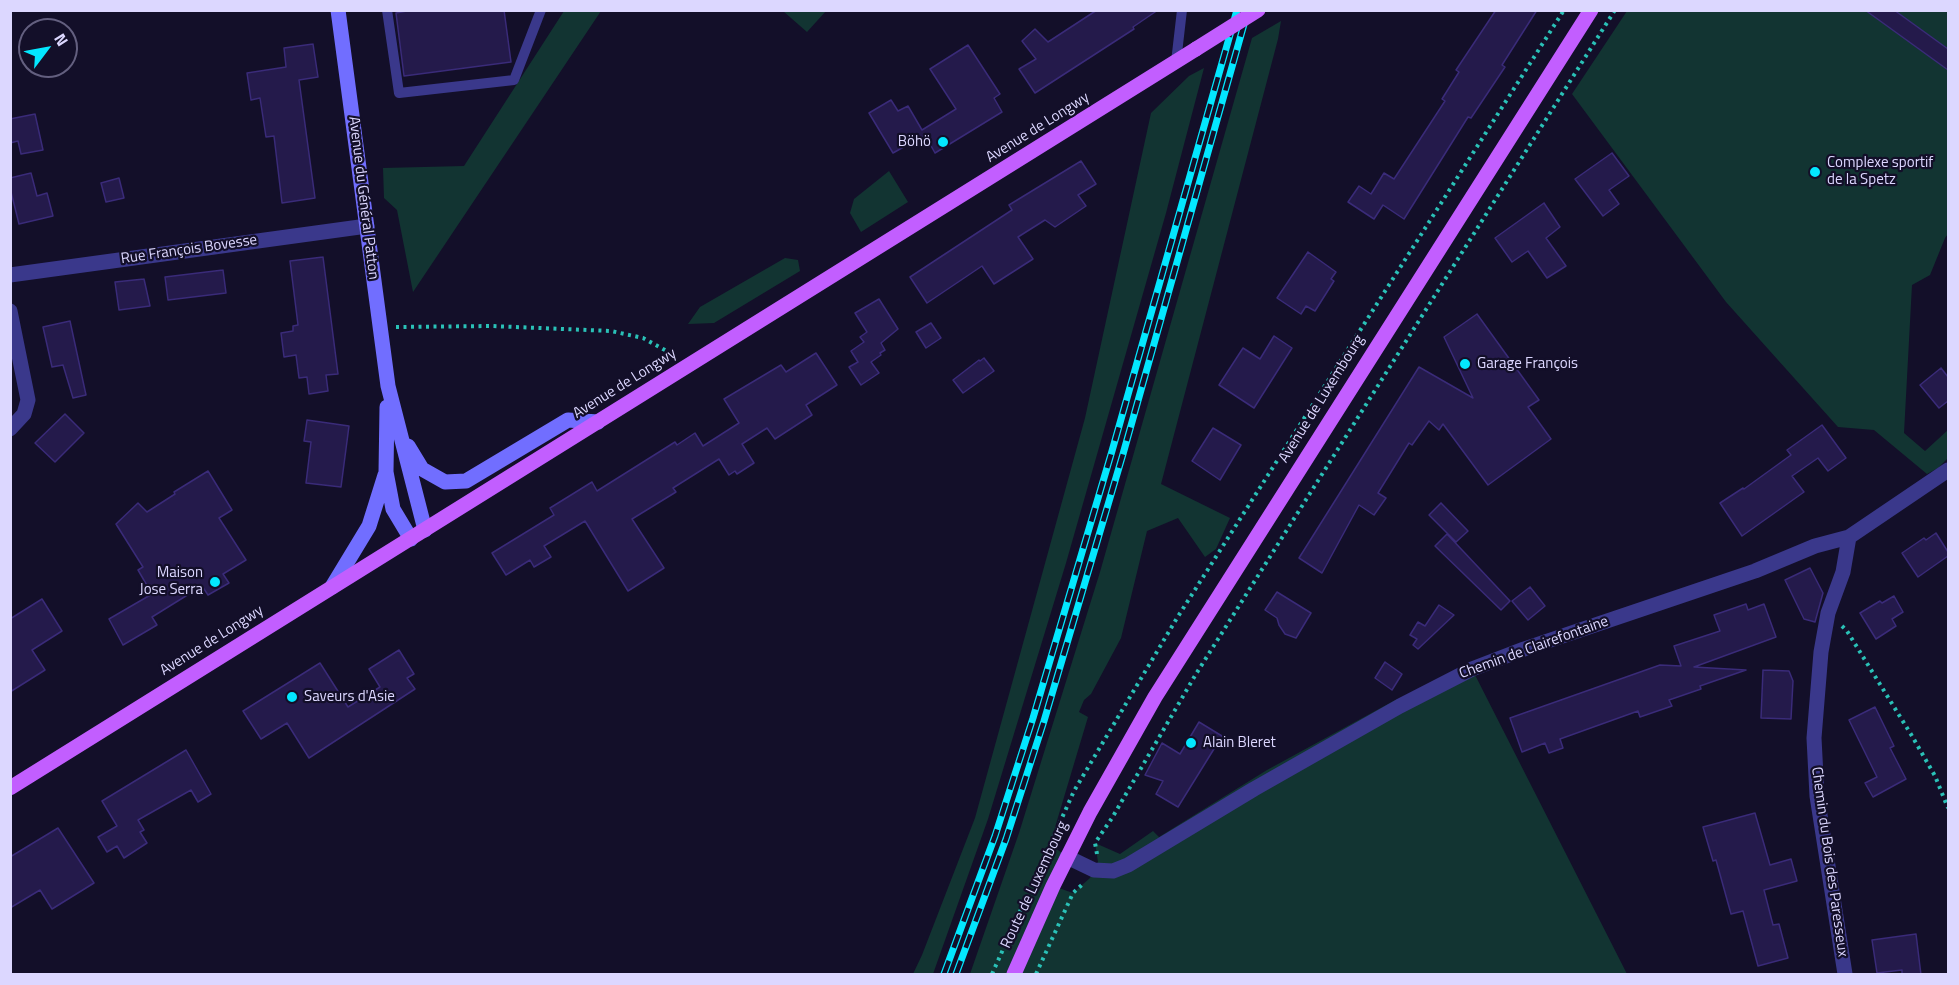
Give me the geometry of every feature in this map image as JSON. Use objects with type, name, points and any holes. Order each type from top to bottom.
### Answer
[{"type":"main road","name":"Avenue du Général Patton","points":[[338,10],[388,386]]},
{"type":"main road","name":"Avenue de Longwy","points":[[10,788],[1258,10]]},
{"type":"main road","name":"Avenue de Luxembourg","points":[[1090,812],[1155,697],[1591,10]]},
{"type":"main road","points":[[388,386],[408,445],[422,469],[445,482],[466,481],[568,420],[598,422]]},
{"type":"main road","points":[[388,386],[386,472],[393,509],[411,539]]},
{"type":"main road","points":[[388,386],[425,530]]},
{"type":"main road","points":[[332,587],[369,526],[386,472]]},
{"type":"main road","name":"Route de Luxembourg","points":[[1014,975],[1067,857],[1090,812]]},
{"type":"street","name":"Rue François Bovesse","points":[[10,274],[367,226]]},
{"type":"street","points":[[10,311],[28,400],[24,414],[10,429]]},
{"type":"street","name":"Chemin de Clairefontaine","points":[[1094,870],[1113,871],[1128,866],[1254,789],[1401,706],[1472,669],[1524,649],[1755,571],[1815,546],[1849,537],[1948,470]]},
{"type":"street","name":"Chemin du Bois des Paresseux","points":[[1845,975],[1817,796],[1814,738],[1821,652],[1828,613],[1843,572],[1849,537]]},
{"type":"street","points":[[1067,857],[1094,870]]},
{"type":"lane","points":[[387,10],[399,93],[514,80],[541,10]]},
{"type":"lane","points":[[1176,62],[1182,10]]},
{"type":"path","points":[[992,975],[1074,791],[1177,618],[1564,10]]},
{"type":"path","points":[[1036,975],[1073,893],[1090,878],[1098,862],[1095,843],[1196,675],[1615,10]]},
{"type":"path","points":[[380,328],[482,326],[611,331],[643,338],[692,364]]},
{"type":"path","points":[[1828,613],[1847,631],[1878,680],[1935,776],[1948,808]]},
{"type":"green space","points":[[564,11],[601,11],[413,292],[397,210],[384,198],[383,168],[464,166]]},
{"type":"green space","points":[[783,11],[826,11],[807,32]]},
{"type":"green space","points":[[1627,11],[1948,11],[1948,234],[1930,275],[1912,285],[1904,433],[1925,451],[1948,430],[1948,458],[1938,468],[1927,474],[1874,430],[1838,427],[1726,302],[1572,94]]},
{"type":"green space","points":[[1281,21],[1161,484],[1230,518],[1216,549],[1205,557],[1178,518],[1147,531],[1121,638],[1079,712],[1088,717],[1050,844],[1067,857],[1053,886],[1073,893],[1090,878],[1098,862],[1095,843],[1120,854],[1153,831],[1159,837],[1267,770],[1397,699],[1400,706],[1472,669],[1627,974],[970,974],[1019,833],[1100,572],[1252,38]]},
{"type":"green space","points":[[1204,68],[1166,213],[1066,563],[988,819],[933,974],[913,974],[975,818],[1085,418],[1151,113],[1189,76]]},
{"type":"green space","points":[[889,171],[908,202],[861,232],[850,213],[854,199]]},
{"type":"green space","points":[[785,258],[798,260],[800,271],[714,323],[688,324],[700,307]]},
{"type":"building","points":[[412,10],[504,10],[511,62],[404,76],[396,13]]},
{"type":"building","points":[[1097,10],[1158,10],[1133,27],[1134,29],[1035,93],[1019,69],[1036,59],[1022,41],[1035,29],[1048,42]]},
{"type":"building","points":[[1496,10],[1537,10],[1502,65],[1505,67],[1471,118],[1468,117],[1404,219],[1383,205],[1374,219],[1348,202],[1359,186],[1371,194],[1384,173],[1394,179],[1445,101],[1442,99],[1459,72],[1456,70]]},
{"type":"building","points":[[1865,10],[1894,10],[1948,49],[1948,70]]},
{"type":"building","points":[[313,44],[318,77],[299,80],[315,198],[282,203],[274,136],[266,137],[260,98],[251,100],[247,73],[286,67],[284,48]]},
{"type":"building","points":[[968,45],[1000,94],[994,98],[1002,112],[935,153],[925,135],[893,153],[869,113],[891,100],[898,111],[908,106],[922,130],[956,109],[930,69]]},
{"type":"building","points":[[35,114],[43,150],[21,154],[18,141],[10,143],[10,119]]},
{"type":"building","points":[[1612,153],[1629,176],[1609,190],[1619,204],[1603,216],[1575,179]]},
{"type":"building","points":[[1081,161],[1096,184],[1078,195],[1086,206],[1055,227],[1045,220],[1018,237],[1033,259],[994,284],[982,266],[927,303],[910,277],[1012,210],[1009,205]]},
{"type":"building","points":[[31,173],[37,196],[47,193],[53,216],[19,224],[10,188],[10,178]]},
{"type":"building","points":[[119,178],[124,198],[106,202],[101,183]]},
{"type":"building","points":[[1544,203],[1560,227],[1546,238],[1566,266],[1547,278],[1528,251],[1512,262],[1495,238]]},
{"type":"building","points":[[1308,252],[1336,272],[1331,279],[1334,281],[1315,311],[1306,306],[1301,314],[1277,298]]},
{"type":"building","points":[[323,257],[338,374],[326,375],[328,391],[309,394],[307,377],[299,378],[296,355],[284,357],[281,333],[293,331],[293,326],[298,325],[290,261]]},
{"type":"building","points":[[223,270],[226,293],[168,300],[165,277]]},
{"type":"building","points":[[144,279],[150,306],[119,310],[115,282]]},
{"type":"building","points":[[879,299],[898,329],[881,343],[885,350],[871,362],[879,373],[861,385],[849,367],[858,362],[851,351],[864,342],[860,337],[867,332],[855,313]]},
{"type":"building","points":[[1477,314],[1539,400],[1528,407],[1551,439],[1488,485],[1443,424],[1439,430],[1429,421],[1412,445],[1409,443],[1378,493],[1386,498],[1374,515],[1359,505],[1322,573],[1299,558],[1419,367],[1473,398],[1444,337]]},
{"type":"building","points":[[70,321],[86,395],[73,398],[63,365],[52,367],[43,327]]},
{"type":"building","points":[[931,323],[941,338],[926,348],[916,332]]},
{"type":"building","points":[[1274,336],[1292,348],[1254,408],[1219,385],[1243,348],[1260,359]]},
{"type":"building","points":[[816,353],[837,385],[806,405],[812,415],[775,439],[767,428],[742,444],[754,463],[737,474],[735,471],[729,475],[719,459],[673,488],[676,492],[632,519],[664,568],[628,591],[585,521],[544,546],[551,557],[534,567],[530,560],[506,575],[492,553],[554,515],[550,508],[592,482],[597,491],[675,442],[677,445],[695,433],[703,446],[739,423],[724,399],[781,365],[786,372]]},
{"type":"building","points":[[984,358],[994,371],[963,393],[953,380]]},
{"type":"building","points":[[1941,368],[1948,377],[1948,401],[1939,408],[1920,385]]},
{"type":"building","points":[[65,414],[84,433],[55,462],[35,443]]},
{"type":"building","points":[[307,420],[349,426],[341,487],[306,483],[311,442],[304,441]]},
{"type":"building","points":[[1822,425],[1846,458],[1828,471],[1818,458],[1792,476],[1804,492],[1742,536],[1720,503],[1744,489],[1791,455],[1787,450]]},
{"type":"building","points":[[1213,428],[1241,445],[1220,480],[1192,461]]},
{"type":"building","points":[[208,471],[232,510],[219,518],[246,560],[223,574],[229,583],[208,595],[202,586],[152,617],[157,625],[123,645],[109,619],[152,594],[138,570],[143,567],[116,524],[138,503],[147,512]]},
{"type":"building","points":[[1441,503],[1468,531],[1456,542],[1429,515]]},
{"type":"building","points":[[1936,533],[1948,552],[1948,556],[1918,577],[1902,553]]},
{"type":"building","points":[[1447,534],[1510,601],[1501,610],[1435,546]]},
{"type":"building","points":[[1810,568],[1823,593],[1815,622],[1804,619],[1785,580]]},
{"type":"building","points":[[1530,587],[1545,606],[1528,620],[1512,601]]},
{"type":"building","points":[[1277,592],[1311,613],[1296,638],[1285,634],[1277,618],[1265,610]]},
{"type":"building","points":[[1894,596],[1903,612],[1892,619],[1896,626],[1876,639],[1860,613]]},
{"type":"building","points":[[42,599],[62,631],[32,650],[45,670],[10,692],[10,619]]},
{"type":"building","points":[[1746,604],[1748,610],[1764,604],[1776,637],[1694,667],[1746,670],[1669,700],[1672,706],[1640,717],[1638,711],[1560,739],[1563,748],[1549,753],[1545,743],[1522,752],[1510,718],[1660,665],[1681,666],[1674,646],[1720,631],[1714,615]]},
{"type":"building","points":[[1439,605],[1454,615],[1418,649],[1413,645],[1417,639],[1410,635],[1418,622],[1425,626]]},
{"type":"building","points":[[399,650],[414,674],[407,678],[415,689],[309,758],[287,723],[261,739],[243,711],[320,663],[348,707],[380,687],[369,669]]},
{"type":"building","points":[[1385,662],[1402,674],[1392,690],[1375,678]]},
{"type":"building","points":[[1763,670],[1789,671],[1793,681],[1791,719],[1761,718]]},
{"type":"building","points":[[1875,707],[1894,746],[1890,748],[1906,779],[1873,797],[1865,783],[1877,777],[1849,720]]},
{"type":"building","points":[[1199,722],[1222,736],[1178,807],[1156,794],[1163,781],[1145,775],[1162,743],[1180,754]]},
{"type":"building","points":[[186,750],[211,794],[198,802],[191,790],[138,820],[144,830],[140,832],[147,843],[124,858],[117,846],[107,852],[98,837],[117,826],[102,801]]},
{"type":"building","points":[[1755,813],[1770,865],[1791,859],[1797,881],[1764,890],[1773,925],[1779,924],[1788,958],[1758,966],[1743,911],[1731,914],[1716,860],[1713,861],[1703,827]]},
{"type":"building","points":[[58,828],[94,883],[52,909],[40,890],[10,908],[10,857]]},
{"type":"building","points":[[1916,934],[1921,975],[1902,975],[1902,970],[1877,973],[1872,940]]},
{"type":"railway","points":[[944,974],[995,836],[1033,718],[1112,451],[1237,10]]},
{"type":"railway","points":[[956,974],[1006,839],[1044,721],[1123,454],[1248,10]]},
{"type":"place","name":"Böhö","points":[[943,142]]},
{"type":"place","name":"Complexe sportif de la Spetz","points":[[1815,172]]},
{"type":"place","name":"Garage François","points":[[1465,364]]},
{"type":"place","name":"Maison Jose Serra","points":[[215,582]]},
{"type":"place","name":"Saveurs d'Asie","points":[[292,697]]},
{"type":"place","name":"Alain Bleret","points":[[1191,743]]}]
